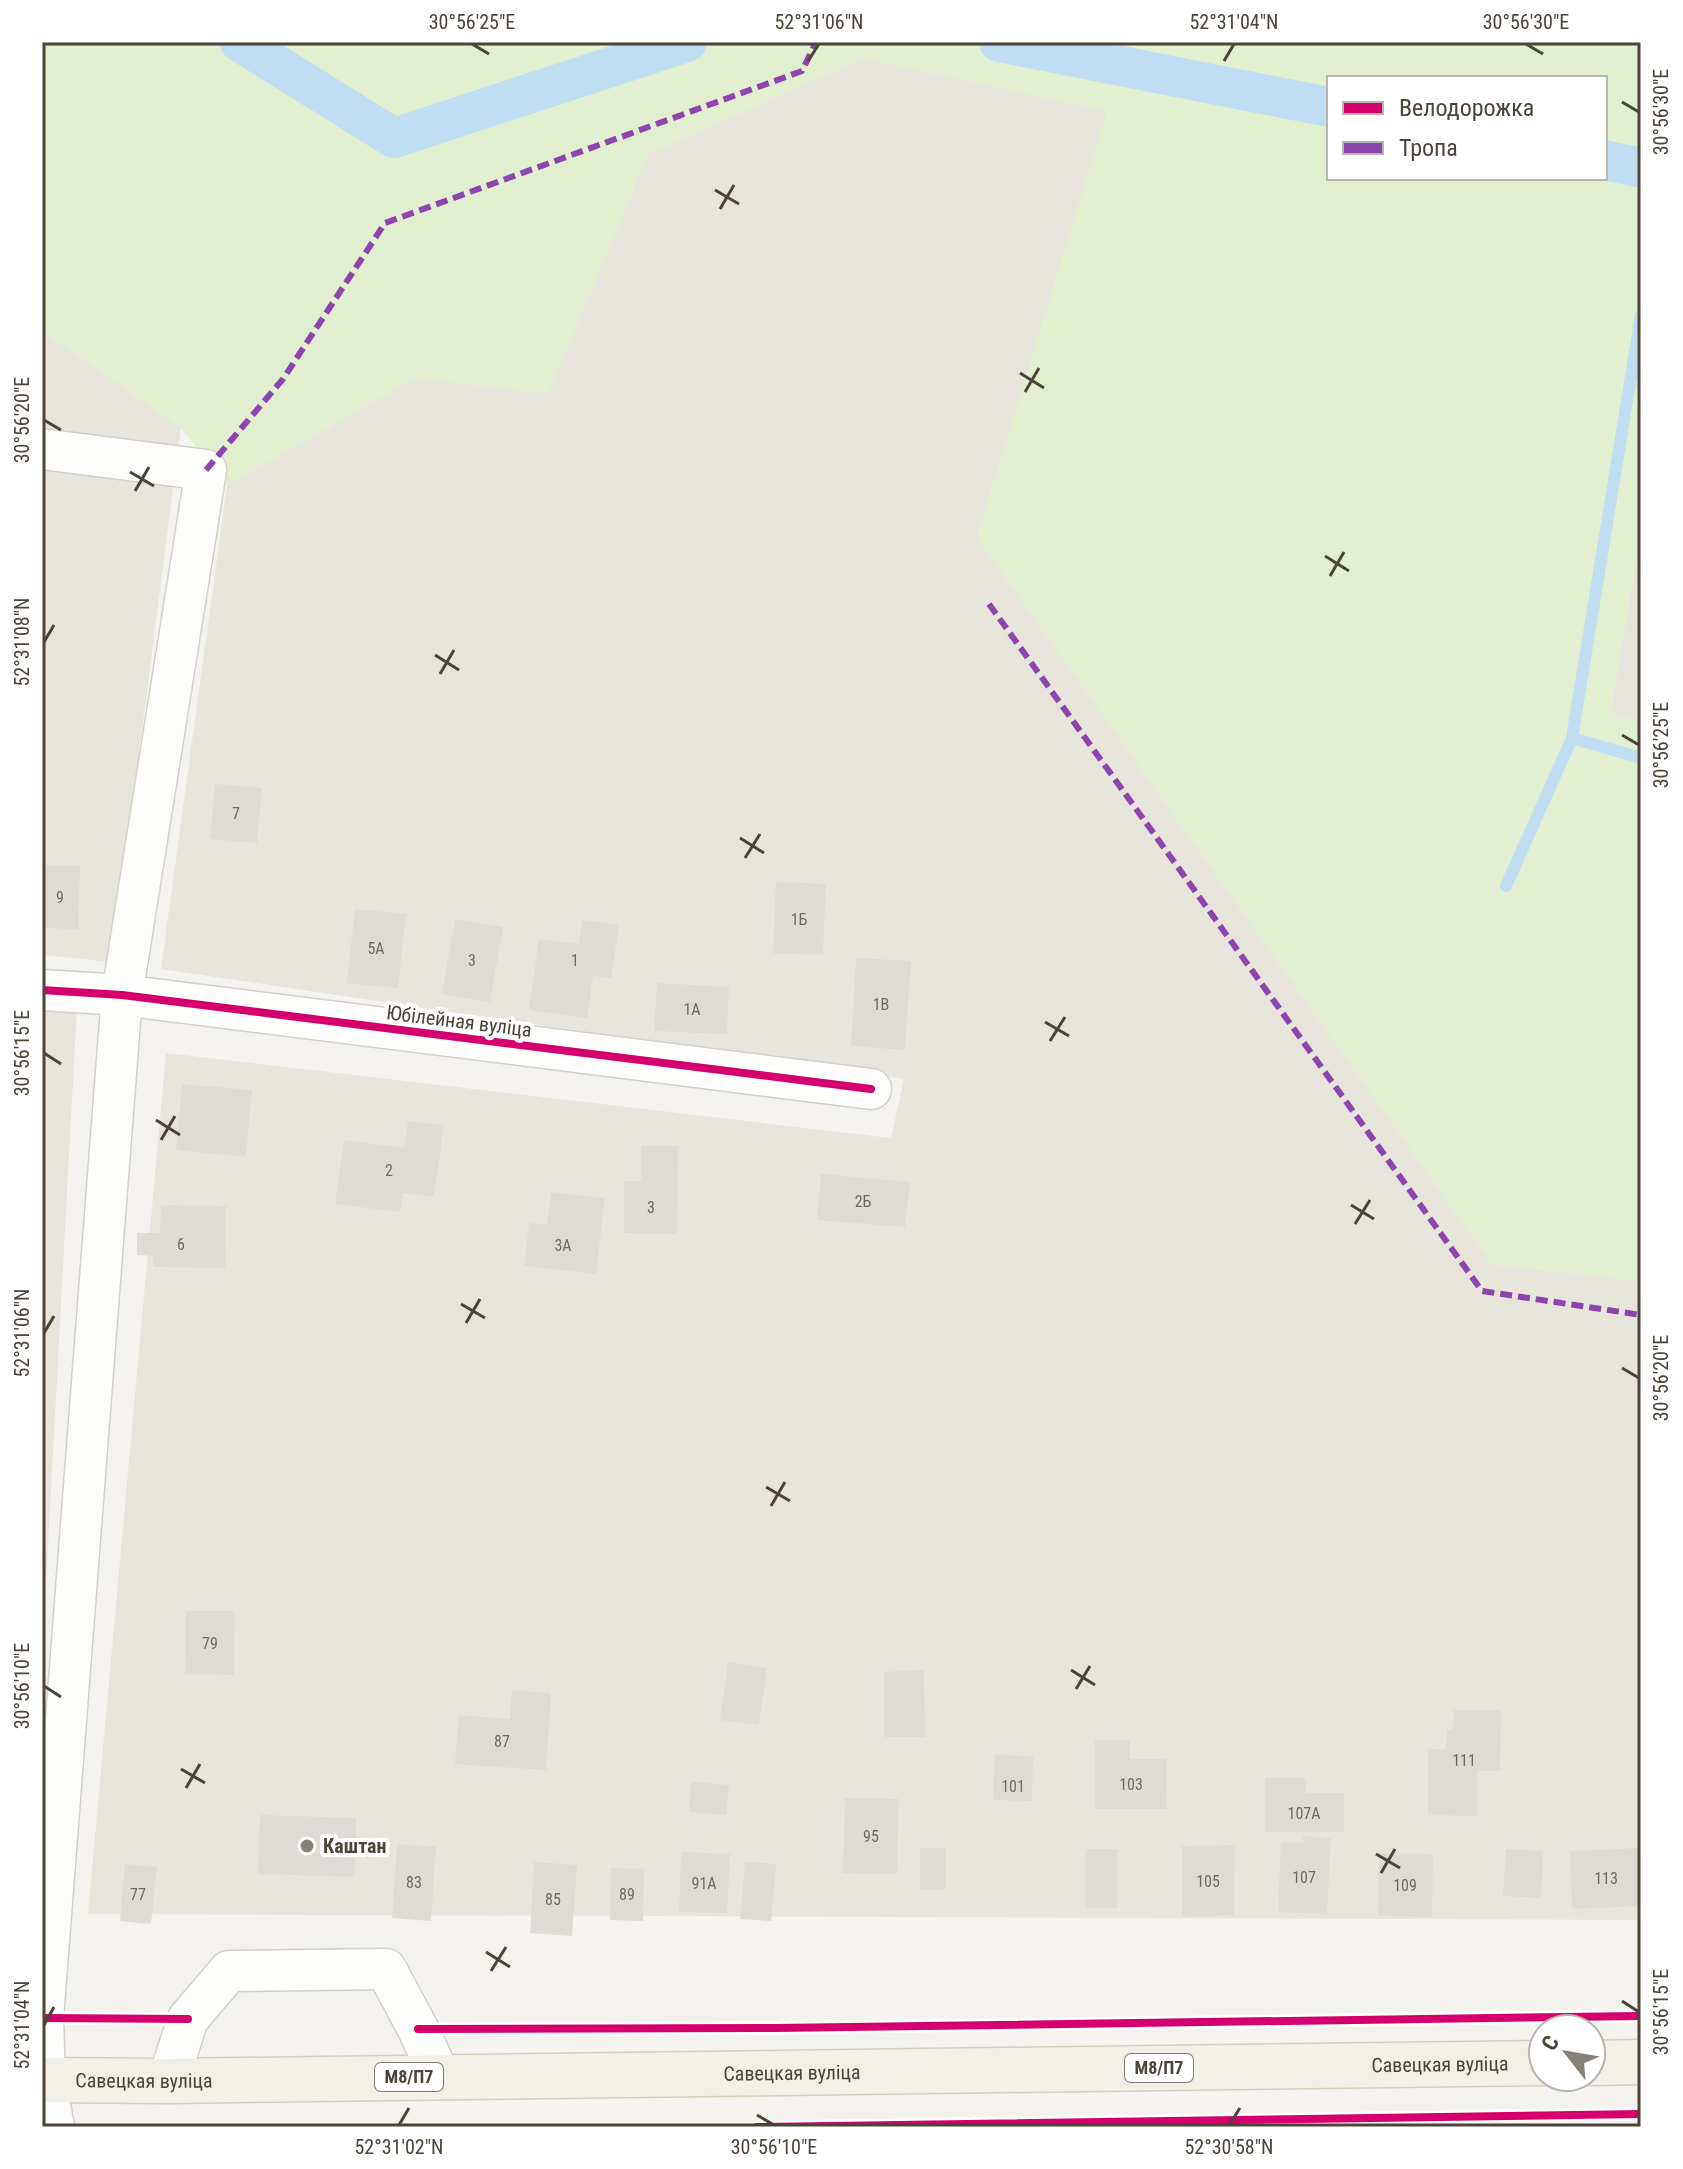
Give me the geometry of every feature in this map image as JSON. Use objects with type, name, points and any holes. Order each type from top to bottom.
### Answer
[{"type":"main road","points":[[1607,2063],[1641,2062]]},
{"type":"main road","name":"Савецкая вуліца","points":[[43,2080],[168,2081],[1527,2063]]},
{"type":"street","points":[[42,449],[206,470],[122,995],[43,2018],[43,2080],[54,2127]]},
{"type":"street","name":"Юбілейная вуліца","points":[[42,990],[122,995],[871,1089]]},
{"type":"street","points":[[168,2081],[188,2019],[229,1971],[386,1969],[440,2077]]},
{"type":"path","points":[[996,2025],[1641,2016]]},
{"type":"path","points":[[43,2018],[188,2019]]},
{"type":"path","points":[[418,2029],[744,2029]]},
{"type":"path","points":[[757,2127],[1641,2114]]},
{"type":"shaded area","points":[[863,58],[1108,111],[977,537],[1492,1264],[1641,1281],[1641,1920],[88,1914],[166,1053],[891,1138],[904,1079],[161,969],[227,485],[415,378],[548,393],[648,154]]},
{"type":"shaded area","points":[[42,330],[181,428],[112,962],[42,955]]},
{"type":"shaded area","points":[[1641,530],[1641,722],[1610,714]]},
{"type":"shaded area","points":[[42,1005],[77,1007],[42,1656]]},
{"type":"green space","points":[[42,42],[1640,42],[1641,530],[1610,713],[1641,722],[1641,1281],[1492,1264],[977,537],[1107,111],[863,58],[648,154],[548,393],[415,378],[227,485],[181,428],[42,330]]},
{"type":"building","points":[[215,784],[262,788],[257,843],[210,839]]},
{"type":"building","points":[[42,865],[80,866],[78,929],[42,928]]},
{"type":"building","points":[[776,882],[826,884],[823,955],[773,953]]},
{"type":"building","points":[[355,909],[406,914],[398,988],[347,983]]},
{"type":"building","points":[[455,919],[503,927],[490,1002],[442,994]]},
{"type":"building","points":[[582,920],[619,925],[611,978],[593,976],[587,1018],[529,1010],[539,939],[579,944]]},
{"type":"building","points":[[856,958],[911,961],[905,1050],[851,1046]]},
{"type":"building","points":[[657,983],[729,987],[727,1034],[654,1031]]},
{"type":"building","points":[[182,1084],[252,1090],[246,1157],[176,1150]]},
{"type":"building","points":[[408,1121],[444,1125],[434,1197],[403,1193],[400,1212],[335,1204],[344,1140],[404,1148]]},
{"type":"building","points":[[641,1146],[678,1146],[677,1234],[624,1233],[624,1181],[641,1181]]},
{"type":"building","points":[[821,1174],[910,1182],[905,1227],[817,1220]]},
{"type":"building","points":[[551,1192],[605,1198],[596,1274],[524,1266],[529,1223],[547,1225]]},
{"type":"building","points":[[161,1205],[226,1206],[225,1268],[153,1267],[153,1256],[137,1255],[137,1233],[160,1233]]},
{"type":"building","points":[[186,1611],[235,1611],[234,1675],[185,1674]]},
{"type":"building","points":[[728,1662],[767,1668],[759,1725],[720,1720]]},
{"type":"building","points":[[924,1670],[925,1737],[884,1737],[884,1672]]},
{"type":"building","points":[[512,1690],[551,1693],[546,1770],[455,1764],[459,1715],[510,1719]]},
{"type":"building","points":[[1454,1710],[1501,1710],[1500,1771],[1477,1771],[1477,1816],[1428,1815],[1428,1749],[1446,1749],[1447,1730],[1453,1730]]},
{"type":"building","points":[[1095,1740],[1130,1740],[1130,1759],[1166,1759],[1167,1809],[1095,1809]]},
{"type":"building","points":[[995,1755],[1033,1756],[1032,1801],[993,1800]]},
{"type":"building","points":[[1265,1778],[1306,1778],[1306,1793],[1344,1793],[1344,1832],[1265,1832]]},
{"type":"building","points":[[691,1782],[729,1785],[726,1815],[689,1812]]},
{"type":"building","points":[[845,1798],[899,1799],[897,1874],[843,1873]]},
{"type":"building","name":"Каштан","points":[[260,1815],[356,1818],[355,1877],[258,1874]]},
{"type":"building","points":[[1303,1836],[1331,1838],[1327,1914],[1278,1912],[1281,1842],[1303,1843]]},
{"type":"building","points":[[397,1844],[436,1847],[431,1921],[392,1918]]},
{"type":"building","points":[[1235,1845],[1234,1915],[1182,1917],[1182,1846]]},
{"type":"building","points":[[920,1848],[946,1848],[946,1889],[920,1890]]},
{"type":"building","points":[[1641,1848],[1641,1906],[1572,1909],[1570,1851]]},
{"type":"building","points":[[1085,1849],[1117,1849],[1117,1908],[1085,1908]]},
{"type":"building","points":[[1506,1849],[1543,1851],[1541,1898],[1503,1896]]},
{"type":"building","points":[[681,1852],[730,1854],[727,1913],[679,1912]]},
{"type":"building","points":[[1379,1853],[1433,1854],[1432,1917],[1378,1916]]},
{"type":"building","points":[[534,1862],[577,1865],[572,1936],[530,1933]]},
{"type":"building","points":[[745,1862],[776,1864],[771,1921],[740,1919]]},
{"type":"building","points":[[125,1864],[157,1867],[151,1924],[120,1921]]},
{"type":"building","points":[[611,1868],[644,1869],[643,1921],[610,1920]]},
{"type":"waterway","points":[[240,42],[394,138],[687,42]]},
{"type":"waterway","points":[[999,42],[1327,107]]},
{"type":"waterway","points":[[1607,160],[1641,168]]},
{"type":"waterway","points":[[1641,315],[1572,738],[1641,758]]},
{"type":"waterway","points":[[1506,886],[1572,738]]},
{"type":"marked path","points":[[206,470],[283,379],[385,223],[802,71],[816,42]]},
{"type":"marked path","points":[[989,604],[1482,1291],[1641,1315]]},
{"type":"cycle path","points":[[42,990],[122,995],[871,1089]]},
{"type":"cycle path","points":[[418,2029],[775,2028],[1641,2016]]},
{"type":"cycle path","points":[[42,2018],[188,2019]]},
{"type":"cycle path","points":[[757,2127],[1641,2114]]},
{"type":"place","name":"Каштан","points":[[307,1846]]}]
